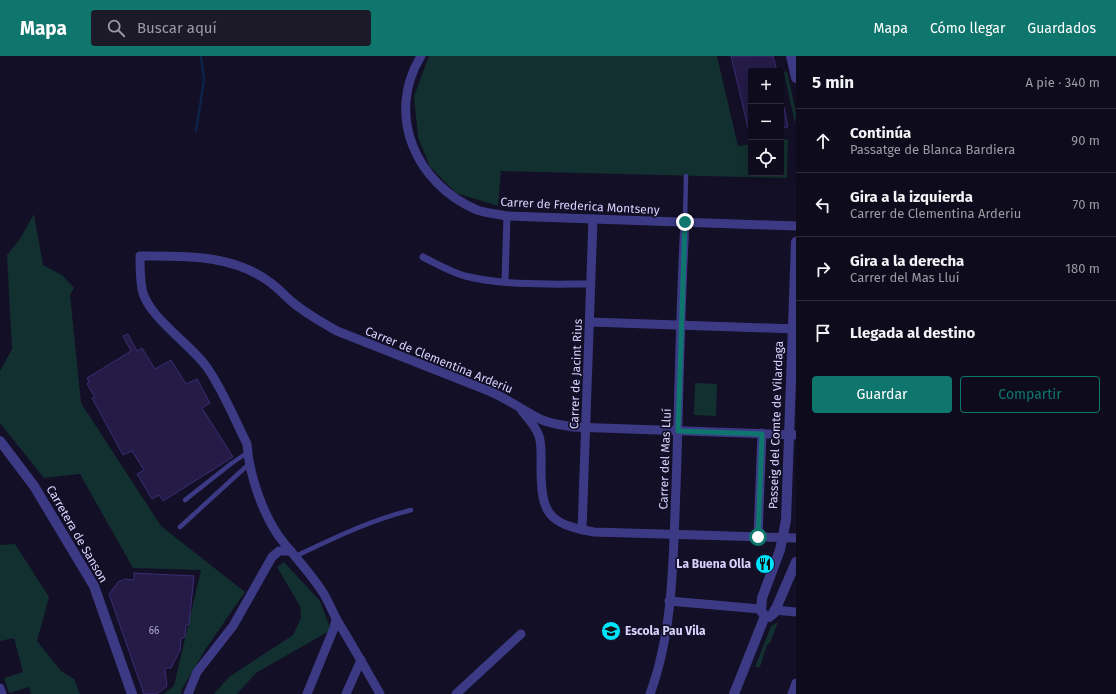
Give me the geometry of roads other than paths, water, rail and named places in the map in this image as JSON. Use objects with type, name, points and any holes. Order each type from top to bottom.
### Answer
[{"type":"street","name":"Carrer de Frederica Montseny","points":[[421,56],[411,79],[406,108],[408,131],[421,163],[442,188],[459,200],[478,210],[506,216],[796,226]]},
{"type":"street","points":[[791,56],[796,78]]},
{"type":"street","points":[[505,281],[506,216]]},
{"type":"street","name":"Carrer de Jacint Rius","points":[[582,530],[593,219]]},
{"type":"street","name":"Carrer del Mas Lluí","points":[[650,694],[665,641],[674,534],[685,222]]},
{"type":"street","name":"Passeig del Comte de Vilardaga","points":[[734,694],[762,610],[762,598],[783,537],[786,520],[793,435],[796,242]]},
{"type":"street","name":"Carrer de Clementina Arderiu","points":[[247,453],[247,444],[221,390],[206,365],[161,319],[144,296],[142,291],[140,256],[188,256],[212,258],[230,262],[254,272],[270,282],[317,320],[337,331],[482,388],[505,398],[543,420],[556,424],[586,427],[793,435]]},
{"type":"street","points":[[423,257],[464,276],[505,281],[591,284]]},
{"type":"street","points":[[590,322],[794,329]]},
{"type":"street","points":[[518,406],[539,436],[541,453],[541,488],[546,507],[552,516],[570,528],[594,532],[796,538]]},
{"type":"street","points":[[758,537],[762,434]]},
{"type":"street","name":"Carretera de Sanson","points":[[0,441],[34,486],[94,586],[132,694]]},
{"type":"street","points":[[247,453],[257,490],[270,524],[294,553],[326,597],[335,623],[361,660],[380,694]]},
{"type":"street","points":[[188,694],[197,672],[233,626],[272,556],[279,551],[294,553]]},
{"type":"street","points":[[669,601],[762,610],[771,616],[782,596],[796,562]]},
{"type":"street","points":[[782,596],[786,605],[795,612]]},
{"type":"street","points":[[774,610],[795,612]]},
{"type":"street","points":[[308,694],[335,623]]},
{"type":"street","points":[[456,694],[520,634]]},
{"type":"street","points":[[346,694],[361,660]]},
{"type":"street","points":[[792,694],[796,683]]},
{"type":"street","points":[[0,688],[2,694]]},
{"type":"lane","points":[[685,222],[686,176]]},
{"type":"lane","points":[[185,500],[247,453]]},
{"type":"lane","points":[[180,527],[250,463]]},
{"type":"lane","points":[[294,553],[352,529],[382,518],[411,510]]},
{"type":"waterway","points":[[196,131],[204,80],[201,56]]},
{"type":"place","name":"La Buena Olla","points":[[765,564]]},
{"type":"place","name":"Escola Pau Vila","points":[[611,631]]}]
